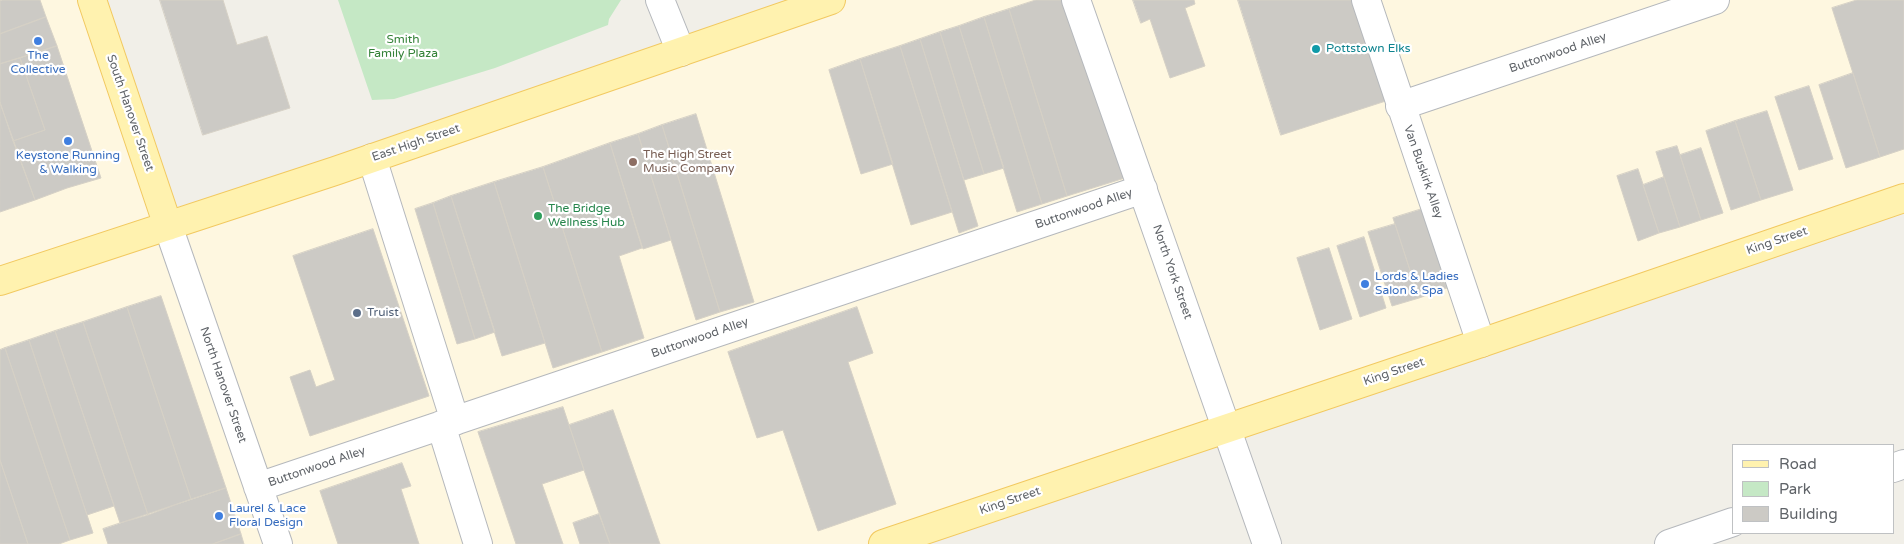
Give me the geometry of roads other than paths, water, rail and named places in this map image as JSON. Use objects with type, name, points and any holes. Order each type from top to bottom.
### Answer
[{"type":"main road","name":"South Hanover Street","points":[[92,0],[168,226]]},
{"type":"main road","name":"East High Street","points":[[0,281],[372,158],[831,0]]},
{"type":"main road","name":"King Street","points":[[884,544],[1904,198]]},
{"type":"street","points":[[660,0],[681,52]]},
{"type":"street","name":"North York Street","points":[[1076,0],[1266,544]]},
{"type":"street","name":"Van Buskirk Alley","points":[[1366,0],[1481,343]]},
{"type":"street","name":"Buttonwood Alley","points":[[1400,106],[1715,0]]},
{"type":"street","points":[[372,158],[448,423],[478,544]]},
{"type":"street","name":"Buttonwood Alley","points":[[258,487],[1143,189]]},
{"type":"street","name":"North Hanover Street","points":[[168,226],[278,544]]},
{"type":"street","points":[[1669,544],[1732,522]]},
{"type":"place","name":"The Collective","points":[[38,41]]},
{"type":"place","name":"Pottstown Elks","points":[[1316,49]]},
{"type":"place","name":"Keystone Running & Walking","points":[[68,141]]},
{"type":"place","name":"The High Street Music Company","points":[[633,162]]},
{"type":"place","name":"The Bridge Wellness Hub","points":[[538,216]]},
{"type":"place","name":"Lords & Ladies Salon & Spa","points":[[1365,284]]},
{"type":"place","name":"Truist","points":[[357,313]]},
{"type":"place","name":"Laurel & Lace Floral Design","points":[[219,516]]},
{"type":"park label","name":"Smith Family Plaza","points":[[403,47]]}]
